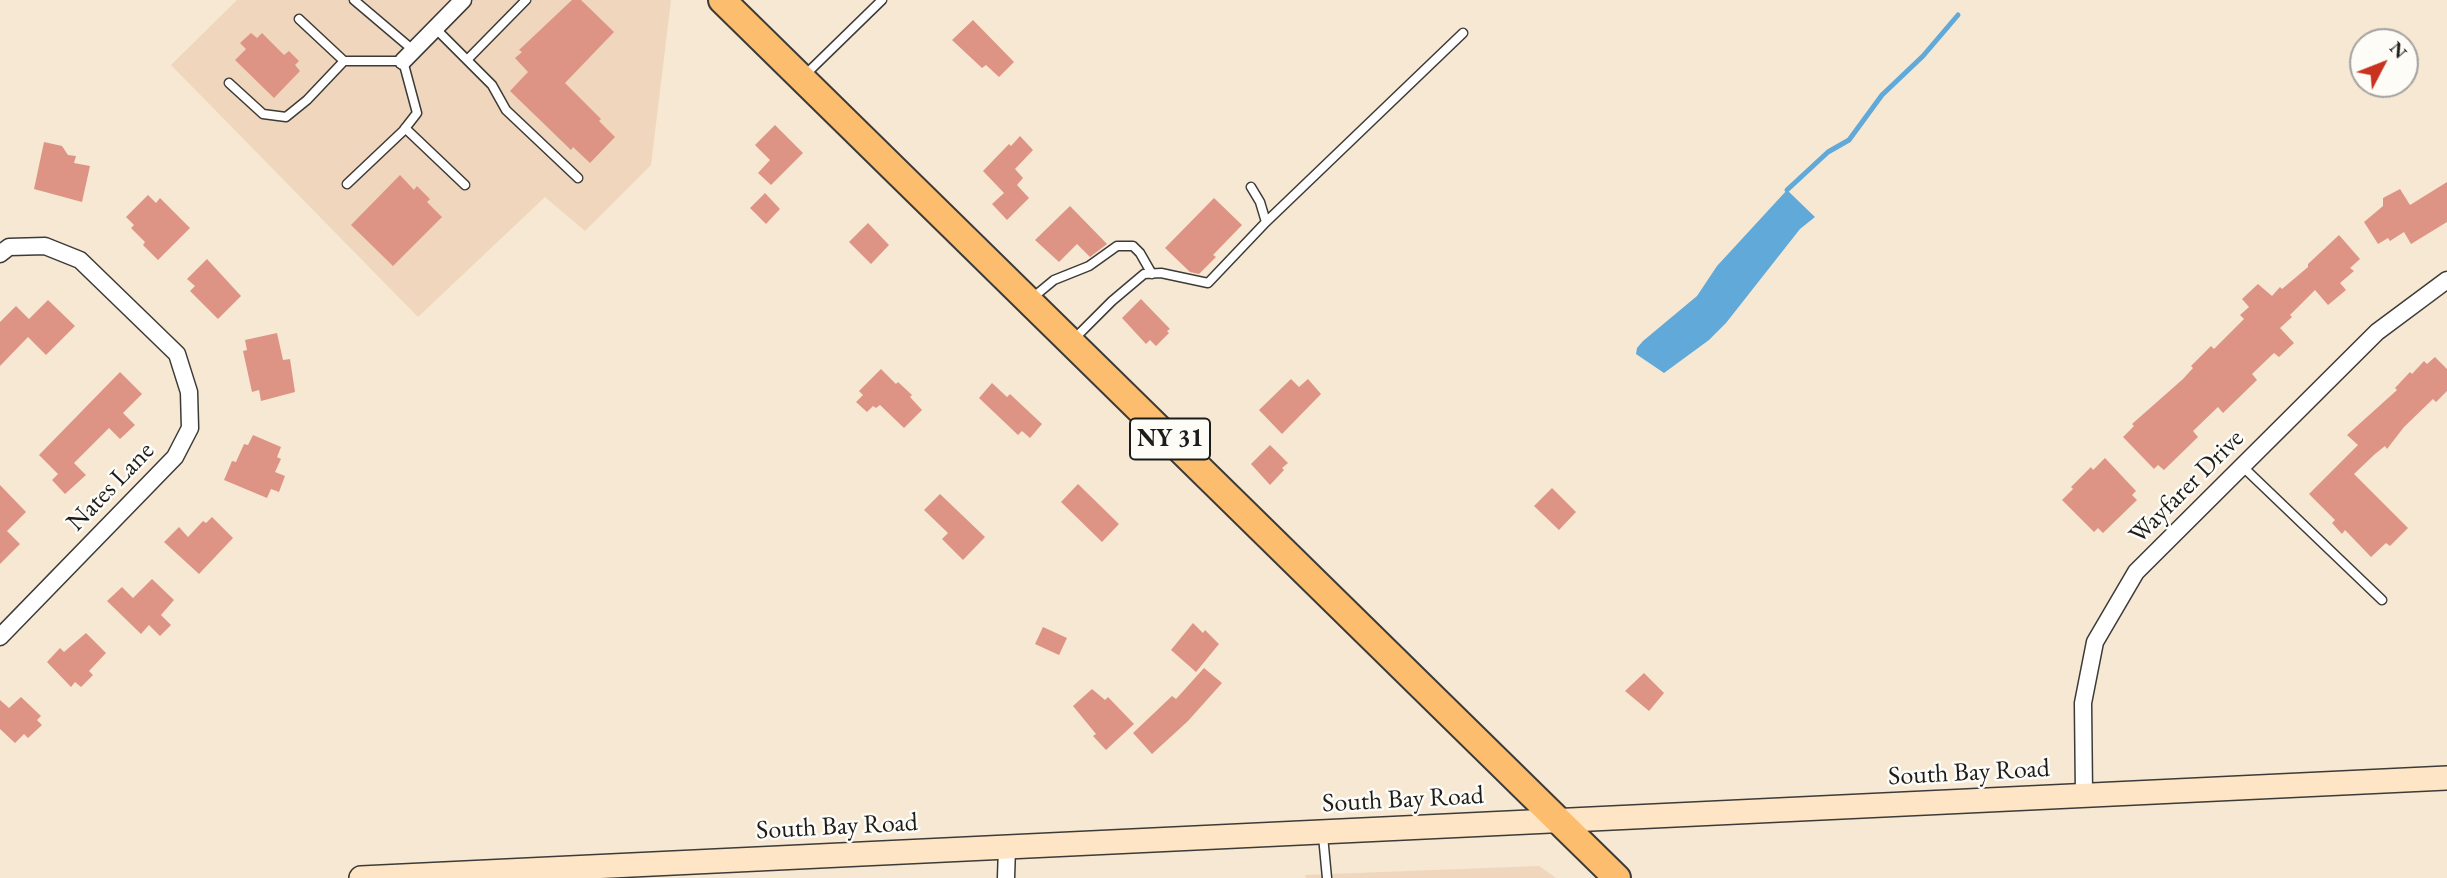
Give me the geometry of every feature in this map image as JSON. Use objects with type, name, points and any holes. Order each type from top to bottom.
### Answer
[{"type":"main road","name":"NY 31","points":[[722,0],[1618,878]]},
{"type":"street","points":[[408,56],[463,0]]},
{"type":"street","name":"Nates Lane","points":[[0,254],[9,247],[45,246],[80,260],[177,354],[189,392],[190,428],[175,457],[0,637]]},
{"type":"street","name":"Wayfarer Drive","points":[[2084,795],[2082,703],[2095,642],[2136,572],[2377,332],[2447,280]]},
{"type":"street","name":"South Bay Road","points":[[361,878],[2447,778]]},
{"type":"street","points":[[1006,878],[1007,847]]},
{"type":"lane","points":[[347,184],[417,113],[408,56],[354,0]]},
{"type":"lane","points":[[467,60],[526,0]]},
{"type":"lane","points":[[802,79],[882,0]]},
{"type":"lane","points":[[299,19],[344,61]]},
{"type":"lane","points":[[435,28],[492,85],[506,110],[578,178]]},
{"type":"lane","points":[[1071,342],[1144,274],[1161,273],[1208,283],[1266,222],[1462,33]]},
{"type":"lane","points":[[229,83],[263,114],[286,117],[307,100],[344,61],[408,56]]},
{"type":"lane","points":[[405,128],[465,185]]},
{"type":"lane","points":[[1251,187],[1260,202],[1266,222]]},
{"type":"lane","points":[[1029,301],[1054,280],[1089,266],[1117,246],[1133,246],[1152,274]]},
{"type":"lane","points":[[2242,466],[2382,600]]},
{"type":"lane","points":[[1323,832],[1327,878]]},
{"type":"shaded area","points":[[237,0],[671,0],[651,165],[585,231],[545,197],[418,317],[171,65]]},
{"type":"shaded area","points":[[1539,866],[1556,878],[1306,878],[1305,875]]},
{"type":"water","points":[[1787,190],[1815,217],[1800,229],[1726,323],[1709,340],[1664,373],[1636,354],[1643,341],[1697,296],[1717,266]]},
{"type":"building","points":[[572,0],[581,0],[614,32],[565,83],[615,137],[590,163],[573,147],[571,150],[510,91],[528,72],[515,58],[522,52],[519,50]]},
{"type":"building","points":[[973,20],[1014,62],[999,77],[986,65],[982,68],[952,40]]},
{"type":"building","points":[[251,33],[257,38],[262,33],[284,55],[289,51],[299,61],[295,65],[300,71],[274,98],[235,60],[246,49],[240,43]]},
{"type":"building","points":[[775,125],[803,153],[771,185],[758,173],[770,160],[755,145]]},
{"type":"building","points":[[1020,136],[1033,150],[1015,169],[1023,178],[1017,185],[1029,198],[1007,220],[992,204],[1004,193],[983,171]]},
{"type":"building","points":[[44,142],[62,146],[68,155],[76,156],[74,163],[90,166],[82,202],[34,189]]},
{"type":"building","points":[[400,175],[414,190],[417,186],[430,199],[427,202],[442,217],[393,266],[351,225]]},
{"type":"building","points":[[2447,182],[2447,222],[2411,244],[2404,232],[2390,241],[2388,238],[2378,244],[2364,222],[2383,206],[2383,198],[2400,189],[2410,205]]},
{"type":"building","points":[[765,193],[780,209],[766,224],[750,208]]},
{"type":"building","points":[[148,195],[156,203],[160,198],[190,228],[158,260],[143,245],[145,242],[131,228],[134,225],[126,217]]},
{"type":"building","points":[[1214,198],[1242,225],[1199,274],[1190,272],[1165,248]]},
{"type":"building","points":[[1070,206],[1107,244],[1090,257],[1077,244],[1059,262],[1035,240]]},
{"type":"building","points":[[868,223],[889,245],[871,264],[849,242]]},
{"type":"building","points":[[2339,235],[2360,259],[2350,268],[2354,271],[2340,283],[2346,290],[2328,305],[2315,290],[2280,328],[2294,343],[2279,357],[2274,353],[2252,374],[2257,380],[2223,413],[2218,407],[2193,431],[2198,437],[2164,470],[2158,465],[2154,469],[2123,437],[2134,426],[2132,424],[2183,379],[2193,368],[2191,366],[2211,346],[2214,349],[2244,319],[2240,315],[2249,307],[2242,299],[2258,284],[2272,296],[2308,267]]},
{"type":"building","points":[[207,259],[241,296],[218,319],[190,291],[195,286],[187,279]]},
{"type":"building","points":[[1141,299],[1170,329],[1156,346],[1150,340],[1146,344],[1122,318]]},
{"type":"building","points":[[48,300],[75,326],[46,355],[28,337],[0,366],[0,322],[16,306],[29,319]]},
{"type":"building","points":[[277,333],[283,360],[290,359],[295,392],[261,401],[259,390],[252,392],[243,351],[247,350],[245,340]]},
{"type":"building","points":[[2435,357],[2447,369],[2447,391],[2436,402],[2433,399],[2404,427],[2387,449],[2385,446],[2354,474],[2408,528],[2390,546],[2386,543],[2371,557],[2345,530],[2342,534],[2332,523],[2335,520],[2309,494],[2358,445],[2347,435],[2397,390],[2395,388],[2410,372],[2412,374],[2424,361],[2427,364]]},
{"type":"building","points":[[881,369],[912,395],[910,397],[922,410],[904,428],[880,405],[876,408],[873,406],[867,412],[856,402],[863,395],[859,391]]},
{"type":"building","points":[[120,372],[142,394],[123,413],[135,425],[120,439],[109,428],[74,463],[86,475],[65,494],[52,480],[58,474],[39,455]]},
{"type":"building","points":[[1291,379],[1299,387],[1308,379],[1321,394],[1282,434],[1259,410]]},
{"type":"building","points":[[992,383],[1007,397],[1010,394],[1042,424],[1030,438],[1022,431],[1018,435],[979,398]]},
{"type":"building","points":[[253,435],[281,447],[277,457],[281,459],[275,472],[285,476],[279,492],[271,489],[267,498],[224,480],[232,461],[236,462],[244,444],[248,445]]},
{"type":"building","points":[[1270,445],[1288,463],[1270,485],[1251,464]]},
{"type":"building","points":[[2105,458],[2136,491],[2132,495],[2137,500],[2103,533],[2098,528],[2094,532],[2062,500],[2091,467],[2093,470]]},
{"type":"building","points":[[1078,484],[1119,524],[1102,542],[1061,502]]},
{"type":"building","points":[[0,485],[26,512],[7,531],[20,544],[0,564]]},
{"type":"building","points":[[1552,488],[1576,512],[1559,530],[1534,506]]},
{"type":"building","points":[[940,494],[985,537],[963,560],[942,539],[948,533],[924,510]]},
{"type":"building","points":[[212,517],[233,538],[199,574],[164,542],[179,527],[188,537],[203,521],[206,523]]},
{"type":"building","points":[[152,579],[174,600],[161,615],[171,625],[160,636],[149,625],[141,634],[107,601],[122,587],[133,598]]},
{"type":"building","points":[[1193,623],[1219,644],[1196,672],[1171,650]]},
{"type":"building","points":[[1043,627],[1067,638],[1059,655],[1035,644]]},
{"type":"building","points":[[86,633],[106,653],[89,671],[93,675],[81,687],[75,682],[71,687],[47,662],[60,648],[64,652]]},
{"type":"building","points":[[1204,668],[1222,683],[1188,721],[1152,754],[1133,733],[1172,696],[1176,699]]},
{"type":"building","points":[[1644,673],[1664,693],[1649,711],[1625,691]]},
{"type":"building","points":[[1092,689],[1105,700],[1108,697],[1134,724],[1106,750],[1073,706]]},
{"type":"building","points":[[21,697],[41,716],[37,720],[42,725],[28,738],[24,734],[15,743],[0,729],[0,700],[9,708]]},
{"type":"waterway","points":[[1787,190],[1828,152],[1849,140],[1882,95],[1923,56],[1958,15]]}]
